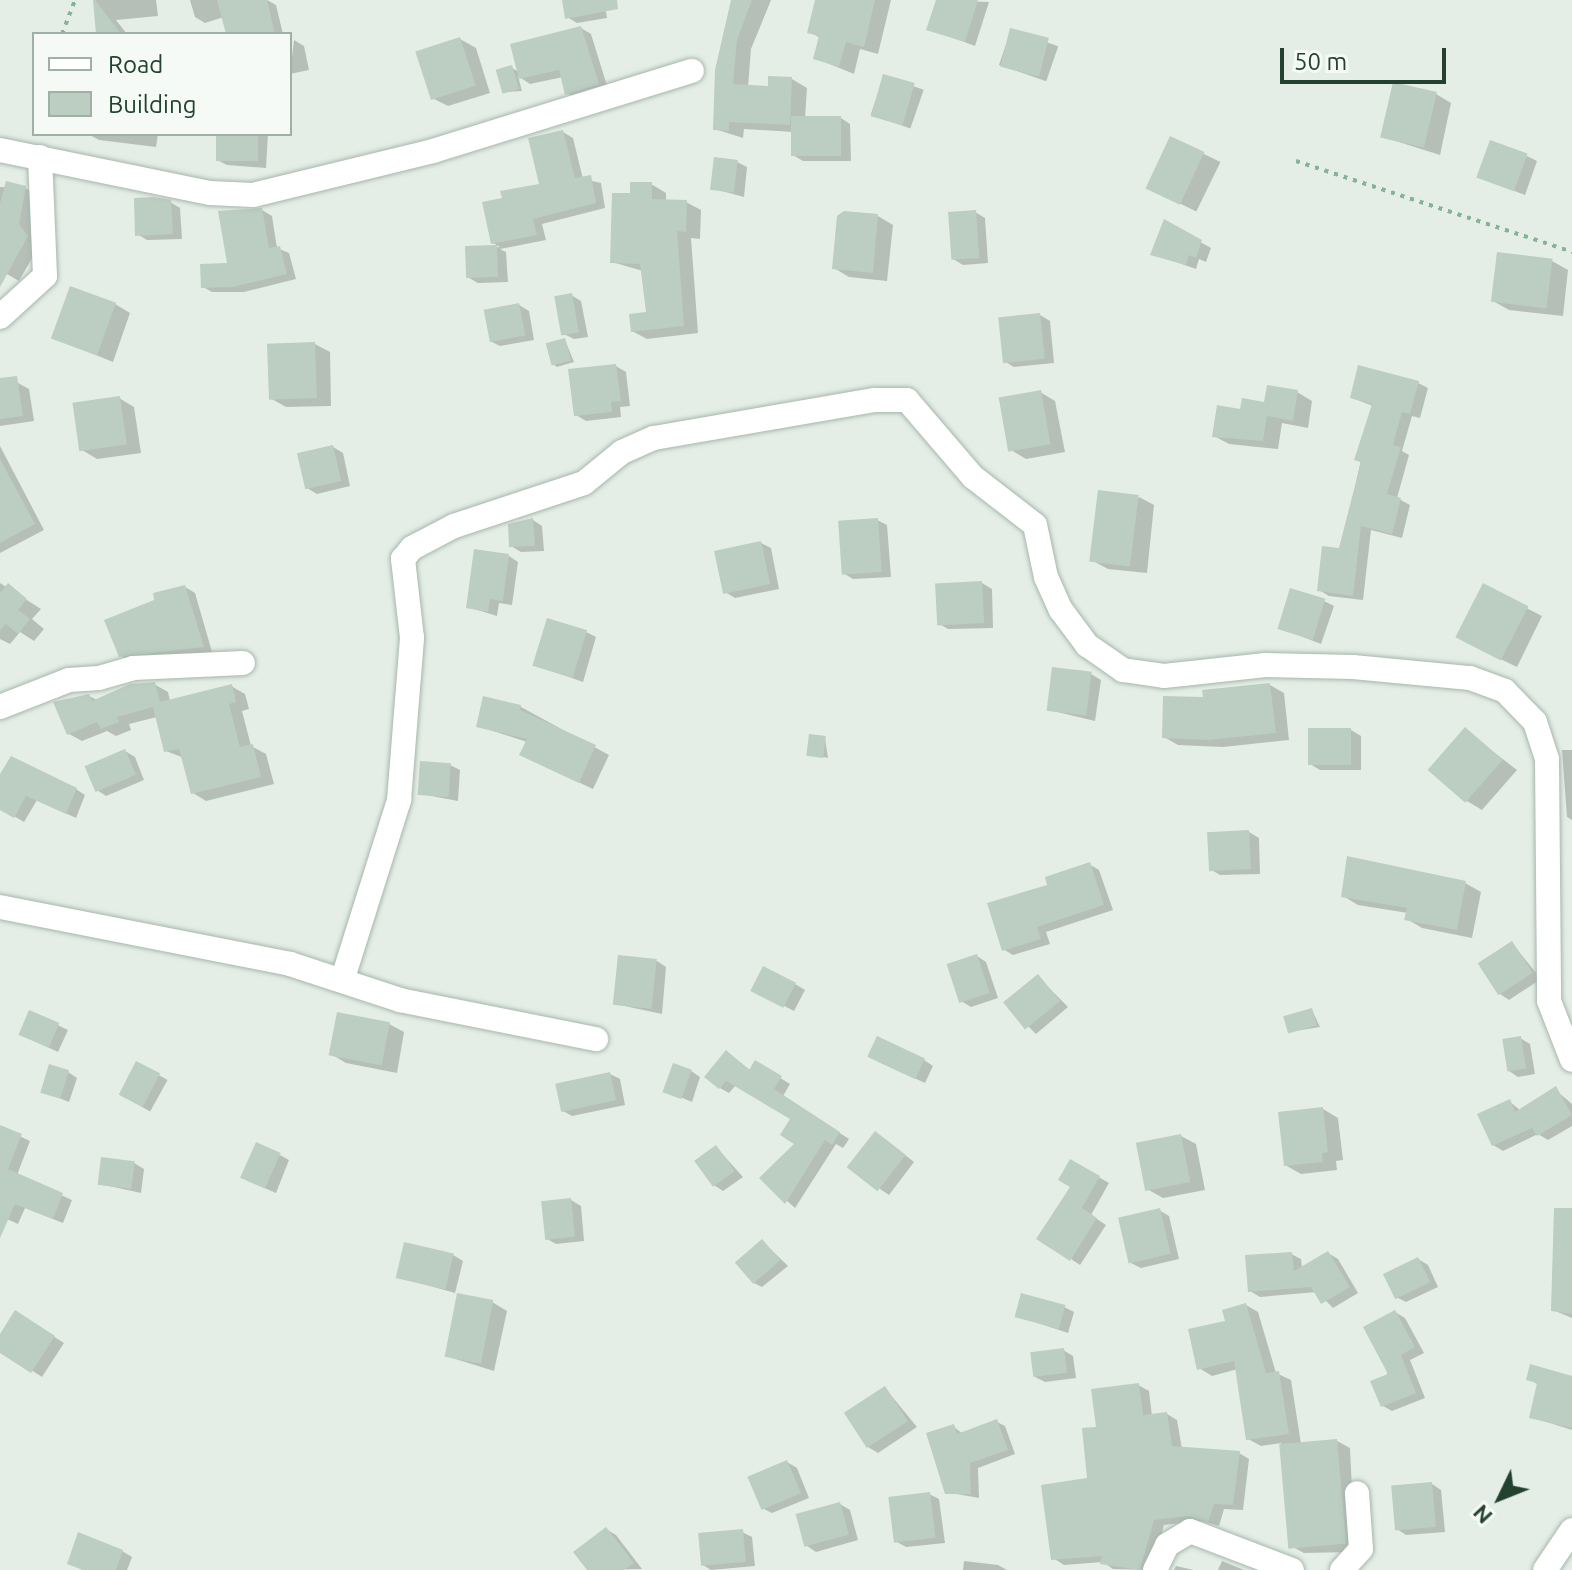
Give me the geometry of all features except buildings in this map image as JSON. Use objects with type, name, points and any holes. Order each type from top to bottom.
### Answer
[{"type":"street","points":[[0,150],[210,193],[253,195],[433,151],[692,71]]},
{"type":"street","points":[[0,317],[45,276],[40,157]]},
{"type":"street","points":[[343,978],[399,800],[412,638],[403,559],[412,548],[454,526],[584,483],[622,452],[654,438],[875,400],[907,400],[973,477],[1035,525],[1046,577],[1061,610],[1087,645],[1123,670],[1164,676],[1265,665],[1353,667],[1470,678],[1505,691],[1535,722],[1547,759],[1549,1001],[1572,1060]]},
{"type":"street","points":[[0,707],[69,680],[99,678],[133,668],[243,663]]},
{"type":"street","points":[[0,907],[343,978],[400,1000],[596,1039]]},
{"type":"street","points":[[1342,1570],[1361,1549],[1357,1493]]},
{"type":"street","points":[[1545,1570],[1572,1530]]},
{"type":"street","points":[[1155,1570],[1167,1545],[1190,1531],[1292,1570]]},
{"type":"path","points":[[63,32],[75,0]]},
{"type":"path","points":[[1296,161],[1572,252]]}]
